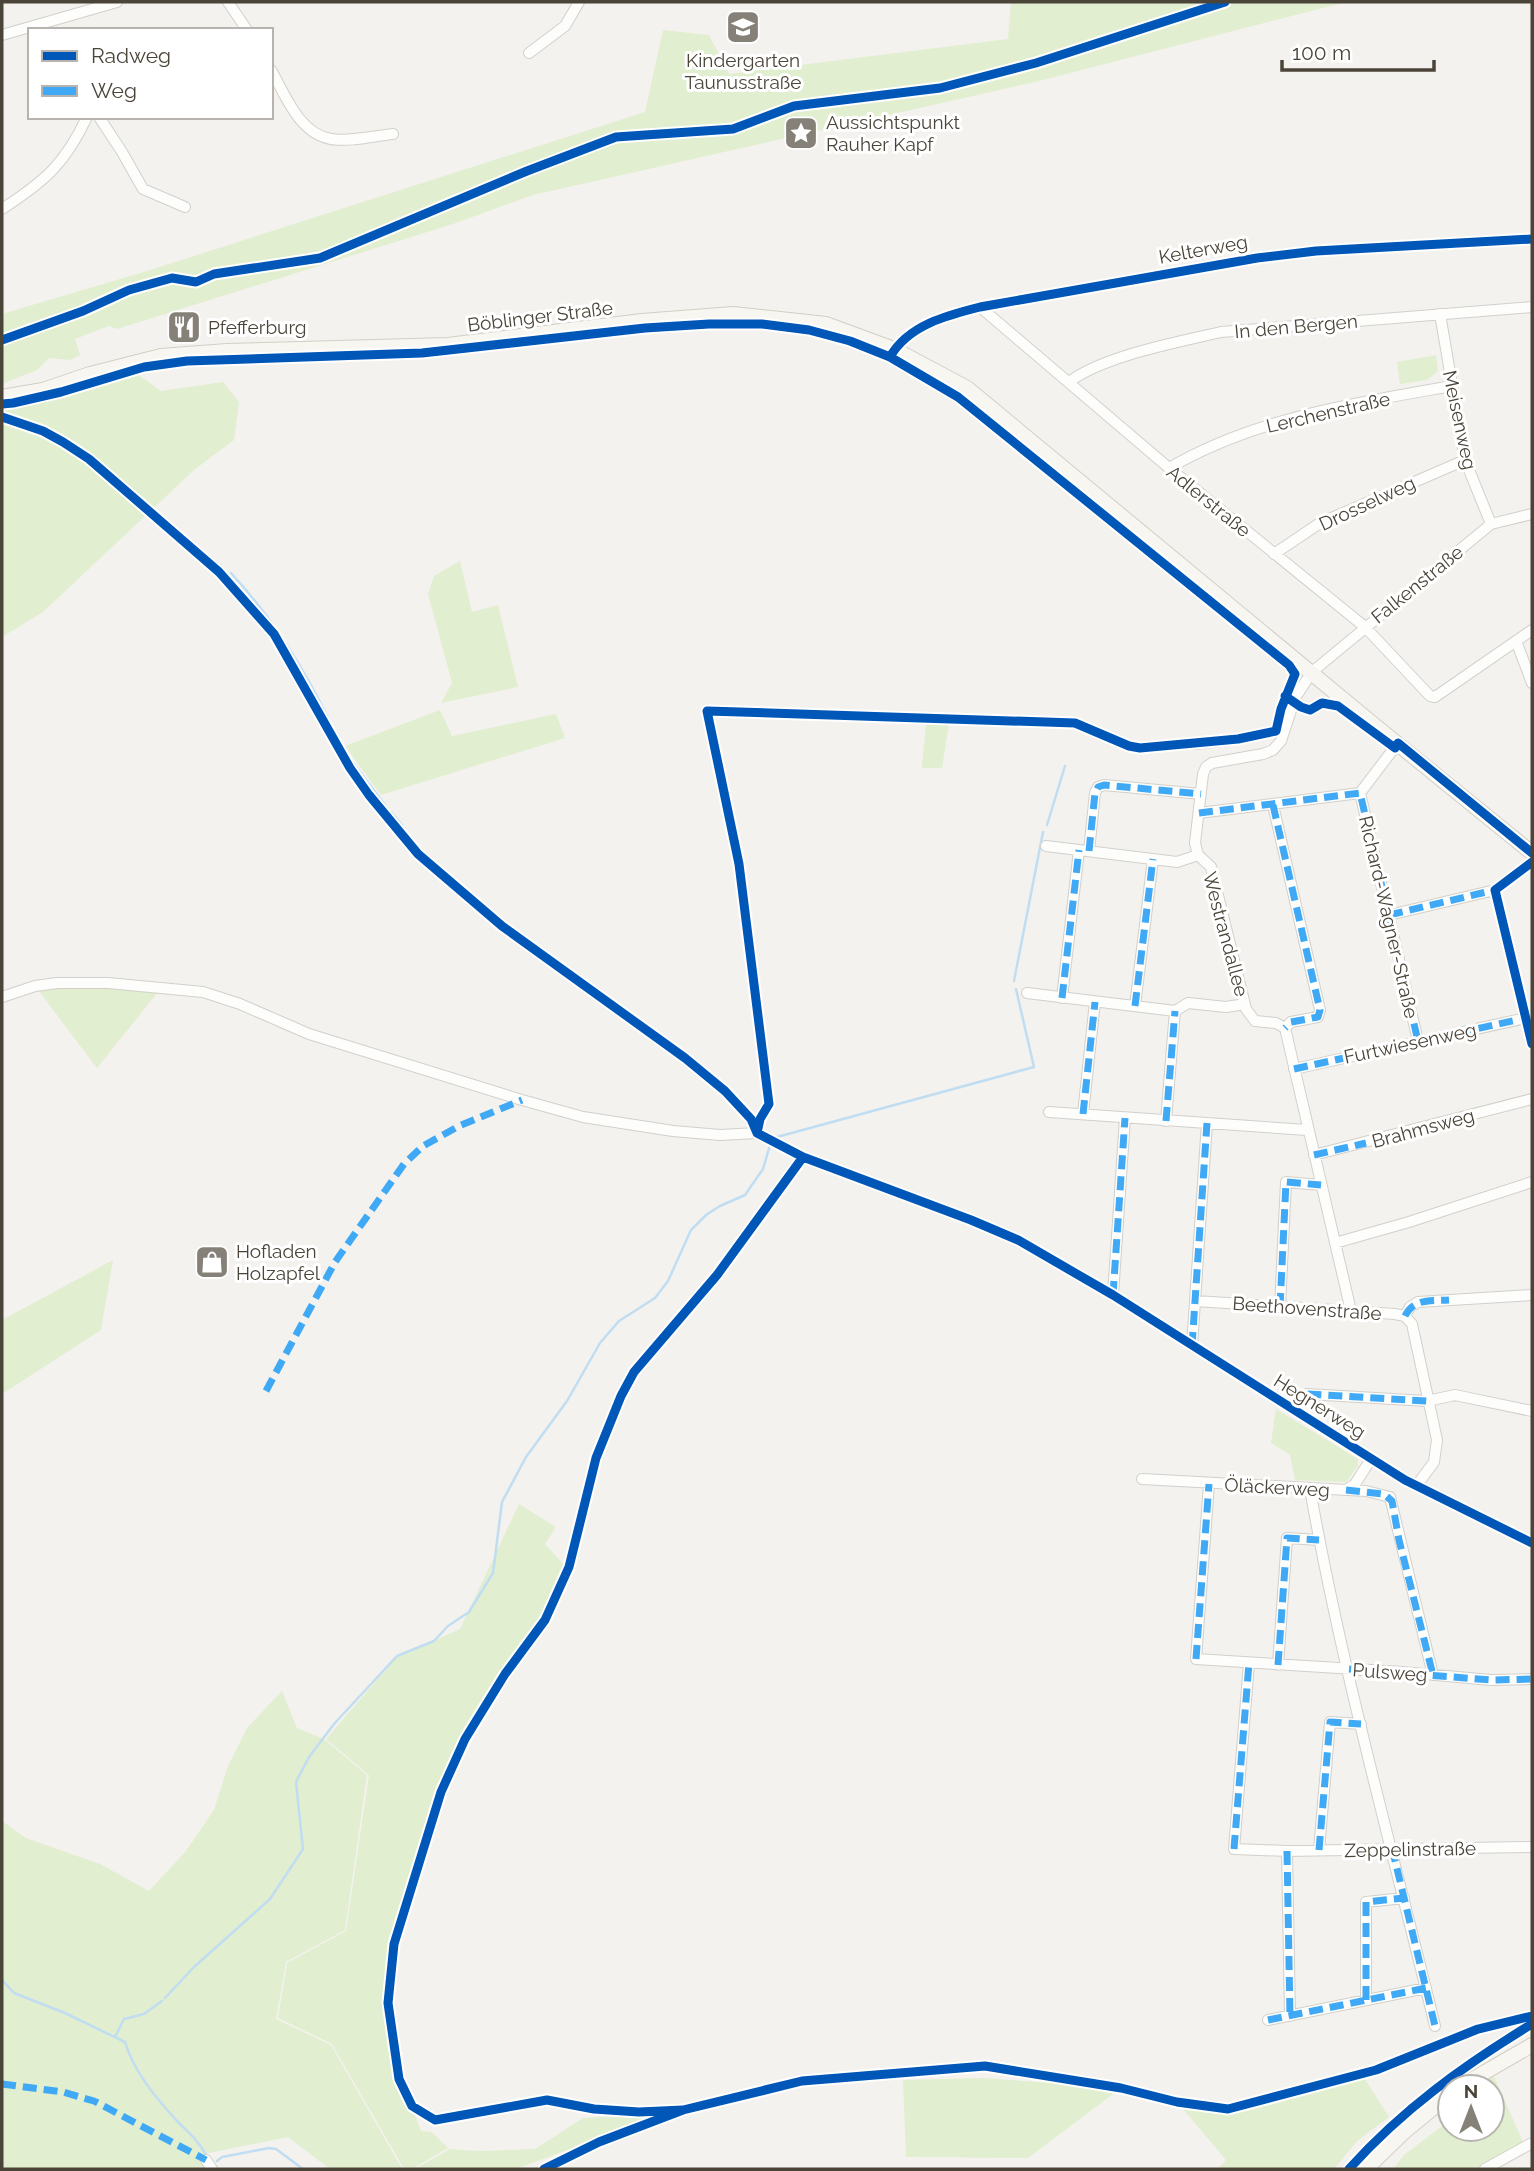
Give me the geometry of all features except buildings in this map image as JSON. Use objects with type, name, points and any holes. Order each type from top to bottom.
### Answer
[{"type":"main road","name":"Böblinger Straße","points":[[2,397],[43,390],[90,374],[161,356],[228,351],[448,345],[642,321],[733,314],[826,324],[894,349],[967,388],[1532,853]]},
{"type":"main road","points":[[1483,2073],[1532,2045]]},
{"type":"main road","points":[[1366,2169],[1436,2105]]},
{"type":"street","points":[[33,28],[88,6],[117,2]]},
{"type":"street","points":[[228,2],[246,28]]},
{"type":"street","points":[[529,53],[565,26],[579,2]]},
{"type":"street","points":[[2,34],[28,30]]},
{"type":"street","points":[[273,73],[296,113],[306,126],[320,136],[332,139],[393,134]]},
{"type":"street","points":[[2,209],[54,171],[67,156],[86,119]]},
{"type":"street","points":[[100,119],[143,190],[185,207]]},
{"type":"street","name":"Kelterweg","points":[[894,349],[908,336],[939,318],[980,307],[1257,258],[1315,251],[1532,239]]},
{"type":"street","name":"Adlerstraße","points":[[980,307],[1169,468],[1365,627],[1426,694],[1435,697],[1516,641]]},
{"type":"street","name":"In den Bergen","points":[[1069,382],[1084,370],[1171,343],[1221,332],[1532,307]]},
{"type":"street","name":"Meisenweg","points":[[1440,314],[1465,460],[1491,523]]},
{"type":"street","name":"Lerchenstraße","points":[[1169,468],[1196,452],[1309,413],[1452,386]]},
{"type":"street","name":"Drosselweg","points":[[1275,554],[1320,523],[1465,460]]},
{"type":"street","name":"Falkenstraße","points":[[1312,672],[1491,523],[1532,514]]},
{"type":"street","points":[[1532,630],[1516,641],[1532,683]]},
{"type":"street","name":"Westrandallee","points":[[1285,1028],[1276,1023],[1255,1021],[1245,1004],[1211,867],[1198,855],[1195,843],[1206,767],[1212,763],[1273,750],[1281,741],[1295,698],[1312,672]]},
{"type":"street","points":[[1196,744],[1276,731]]},
{"type":"street","points":[[1199,813],[1360,793],[1398,743]]},
{"type":"street","points":[[1062,998],[1084,851],[1098,787],[1104,785],[1201,794]]},
{"type":"street","name":"Richard-Wagner-Straße","points":[[1360,793],[1418,1041]]},
{"type":"street","points":[[1273,805],[1320,1010],[1318,1017],[1291,1022],[1285,1028],[1351,1311]]},
{"type":"street","points":[[1046,846],[1178,862],[1198,855]]},
{"type":"street","points":[[1135,1006],[1153,859]]},
{"type":"street","points":[[1389,915],[1494,890],[1532,862]]},
{"type":"street","points":[[1494,890],[1532,1044]]},
{"type":"street","name":"Hegnerweg","points":[[2,998],[35,986],[57,983],[108,983],[203,992],[240,1004],[309,1034],[583,1117],[624,1125],[720,1135],[757,1133],[803,1157],[1017,1240],[1112,1295],[1405,1480],[1532,1543]]},
{"type":"street","points":[[1027,993],[1175,1011],[1188,1003],[1226,1007],[1245,1004]]},
{"type":"street","points":[[1083,1114],[1095,1002]]},
{"type":"street","points":[[1166,1121],[1175,1011]]},
{"type":"street","name":"Furtwiesenweg","points":[[1294,1069],[1526,1018]]},
{"type":"street","name":"Brahmsweg","points":[[1314,1155],[1532,1099]]},
{"type":"street","points":[[1049,1112],[1307,1130]]},
{"type":"street","points":[[1112,1295],[1125,1118]]},
{"type":"street","points":[[1192,1346],[1207,1123]]},
{"type":"street","points":[[596,1458],[621,1395],[634,1372],[717,1275],[803,1157]]},
{"type":"street","points":[[1280,1307],[1286,1182],[1321,1185]]},
{"type":"street","points":[[1335,1242],[1409,1222],[1532,1182]]},
{"type":"street","points":[[1405,1316],[1410,1307],[1418,1303],[1532,1295]]},
{"type":"street","name":"Beethovenstraße","points":[[1196,1301],[1405,1316],[1412,1324],[1437,1440],[1434,1462],[1417,1485]]},
{"type":"street","points":[[1294,1410],[1307,1394],[1427,1401],[1455,1395],[1532,1411]]},
{"type":"street","name":"Öläckerweg","points":[[1142,1479],[1346,1490],[1355,1484],[1371,1459]]},
{"type":"street","name":"Öläckerweg","points":[[1196,1660],[1209,1484]]},
{"type":"street","points":[[1310,1489],[1361,1724],[1435,2026]]},
{"type":"street","points":[[1346,1490],[1384,1494],[1392,1501],[1399,1540],[1433,1675]]},
{"type":"street","points":[[1278,1665],[1287,1538],[1319,1540]]},
{"type":"street","name":"Pulsweg","points":[[1196,1660],[1491,1680],[1532,1679]]},
{"type":"street","name":"Zeppelinstraße","points":[[1248,1663],[1234,1849],[1287,1851],[1532,1847]]},
{"type":"street","points":[[1319,1850],[1329,1723],[1361,1724]]},
{"type":"street","points":[[1287,1851],[1290,2016]]},
{"type":"street","points":[[1366,2000],[1366,1902],[1404,1898]]},
{"type":"street","points":[[1268,2020],[1426,1988]]},
{"type":"street","points":[[1478,2029],[1532,2016]]},
{"type":"street","points":[[1485,2169],[1532,2143]]},
{"type":"green space","points":[[1011,2],[1346,2],[1039,81],[533,195],[453,224],[117,329],[109,326],[75,339],[80,355],[70,360],[49,358],[37,370],[2,384],[2,314],[147,271],[645,112],[663,30],[709,35],[729,74],[1008,39]]},
{"type":"green space","points":[[1436,355],[1438,371],[1427,380],[1400,384],[1397,362]]},
{"type":"green space","points":[[131,362],[137,374],[161,391],[223,382],[239,402],[234,440],[194,470],[43,612],[2,637],[2,391],[43,390]]},
{"type":"green space","points":[[460,561],[472,612],[498,605],[518,687],[441,703],[452,683],[428,594],[434,576]]},
{"type":"green space","points":[[440,710],[452,736],[556,714],[565,738],[381,795],[345,746]]},
{"type":"green space","points":[[926,724],[949,724],[942,768],[922,768]]},
{"type":"green space","points":[[35,986],[162,987],[97,1068]]},
{"type":"green space","points":[[113,1260],[101,1330],[2,1394],[2,1320]]},
{"type":"green space","points":[[1276,1409],[1358,1459],[1358,1466],[1346,1482],[1295,1480],[1290,1455],[1271,1443]]},
{"type":"green space","points":[[519,1504],[556,1527],[545,1544],[567,1568],[542,1619],[491,1691],[463,1738],[438,1792],[390,1941],[386,2001],[390,2048],[421,2131],[432,2132],[448,2148],[412,2169],[404,2169],[332,2044],[278,2018],[287,1963],[346,1931],[369,1775],[326,1739],[396,1658],[460,1629]]},
{"type":"green space","points":[[282,1691],[297,1728],[324,1739],[367,1775],[345,1930],[286,1962],[276,2019],[331,2045],[402,2169],[330,2169],[288,2137],[199,2155],[207,2169],[2,2169],[2,1821],[26,1838],[100,1864],[149,1891],[186,1851],[214,1810],[228,1766],[247,1728]]},
{"type":"green space","points":[[1363,2076],[1389,2117],[1357,2141],[1334,2169],[1217,2169],[1226,2160],[1177,2102],[1228,2109]]},
{"type":"green space","points":[[983,2078],[1121,2088],[1028,2158],[906,2157],[903,2080]]},
{"type":"green space","points":[[1506,2103],[1523,2142],[1479,2169],[1393,2169],[1404,2155],[1436,2131],[1436,2143],[1506,2143]]},
{"type":"green space","points":[[667,2113],[516,2169],[415,2169],[450,2149],[535,2149],[583,2118]]},
{"type":"waterway","points":[[166,520],[186,540],[221,566]]},
{"type":"waterway","points":[[231,573],[292,653],[339,742]]},
{"type":"waterway","points":[[345,752],[385,805]]},
{"type":"waterway","points":[[1047,825],[1065,766]]},
{"type":"waterway","points":[[391,812],[402,825]]},
{"type":"waterway","points":[[1014,981],[1043,832]]},
{"type":"waterway","points":[[777,1137],[1034,1067],[1016,989]]},
{"type":"waterway","points":[[165,1998],[194,1967],[270,1899],[303,1849],[296,1782],[309,1757],[334,1724],[397,1656],[434,1641],[448,1626],[469,1612],[493,1573],[502,1502],[526,1457],[567,1401],[600,1343],[619,1321],[655,1298],[668,1281],[691,1230],[706,1215],[745,1195],[763,1169],[770,1145]]},
{"type":"waterway","points":[[2,1980],[14,1993],[65,2013],[125,2042],[146,2084],[197,2141],[206,2155]]},
{"type":"waterway","points":[[115,2037],[124,2019],[144,2014],[162,2001]]},
{"type":"waterway","points":[[217,2161],[222,2157],[269,2148],[276,2149],[303,2169]]},
{"type":"marked path","points":[[1089,851],[1095,793],[1098,787],[1104,785],[1201,794]]},
{"type":"marked path","points":[[1199,813],[1360,793],[1418,1041]]},
{"type":"marked path","points":[[1273,805],[1320,1010],[1318,1017],[1291,1022],[1285,1028]]},
{"type":"marked path","points":[[1062,998],[1079,850]]},
{"type":"marked path","points":[[1135,1006],[1153,859]]},
{"type":"marked path","points":[[1389,915],[1495,890]]},
{"type":"marked path","points":[[1083,1114],[1095,1002]]},
{"type":"marked path","points":[[1166,1121],[1175,1011]]},
{"type":"marked path","points":[[1294,1069],[1526,1018]]},
{"type":"marked path","points":[[266,1391],[335,1262],[404,1164],[423,1146],[459,1126],[522,1100]]},
{"type":"marked path","points":[[1113,1295],[1125,1118]]},
{"type":"marked path","points":[[1192,1346],[1207,1123]]},
{"type":"marked path","points":[[1314,1155],[1366,1143]]},
{"type":"marked path","points":[[1280,1307],[1286,1182],[1321,1185]]},
{"type":"marked path","points":[[1405,1316],[1418,1303],[1449,1300]]},
{"type":"marked path","points":[[1294,1410],[1307,1394],[1427,1401]]},
{"type":"marked path","points":[[1196,1659],[1209,1484]]},
{"type":"marked path","points":[[1346,1490],[1384,1494],[1392,1501],[1399,1540],[1433,1675]]},
{"type":"marked path","points":[[1278,1665],[1287,1538],[1319,1540]]},
{"type":"marked path","points":[[1234,1849],[1249,1663]]},
{"type":"marked path","points":[[1349,1669],[1491,1680],[1532,1679]]},
{"type":"marked path","points":[[1319,1850],[1330,1722],[1361,1724]]},
{"type":"marked path","points":[[1392,1848],[1435,2026]]},
{"type":"marked path","points":[[1287,1851],[1290,2016]]},
{"type":"marked path","points":[[1366,2000],[1366,1902],[1404,1898]]},
{"type":"marked path","points":[[1268,2020],[1426,1988]]},
{"type":"marked path","points":[[2,2084],[63,2092],[94,2101],[206,2160]]},
{"type":"cycle path","points":[[2,340],[83,311],[129,290],[172,278],[196,282],[214,274],[320,258],[527,171],[616,137],[733,129],[794,106],[940,88],[1036,63],[1225,2]]},
{"type":"cycle path","points":[[890,357],[898,346],[918,329],[942,318],[980,307],[1257,258],[1316,251],[1532,239]]},
{"type":"cycle path","points":[[2,404],[61,392],[144,367],[187,361],[422,353],[645,328],[709,324],[762,324],[809,330],[850,341],[890,357],[958,397],[1289,665],[1295,674],[1281,709],[1276,731],[1238,739],[1140,748],[1075,723],[707,711],[739,864],[769,1104],[760,1119],[757,1133]]},
{"type":"cycle path","points":[[2,417],[43,431],[89,459],[219,572],[274,634],[350,768],[418,854],[502,926],[685,1058],[725,1091],[751,1119],[757,1133],[803,1157],[1018,1240],[1113,1295],[1405,1480],[1532,1543]]},
{"type":"cycle path","points":[[1285,696],[1310,710],[1322,703],[1338,706],[1395,748],[1398,743],[1532,853]]},
{"type":"cycle path","points":[[1532,862],[1495,890],[1532,1044]]},
{"type":"cycle path","points":[[683,2110],[639,2112],[594,2109],[547,2100],[435,2120],[412,2106],[399,2079],[388,2003],[394,1944],[441,1792],[465,1739],[505,1674],[545,1620],[569,1567],[596,1458],[621,1396],[634,1372],[717,1275],[803,1157]]},
{"type":"cycle path","points":[[544,2169],[599,2142],[683,2110],[802,2081],[985,2066],[1228,2109],[1376,2070],[1478,2029],[1532,2016]]},
{"type":"cycle path","points":[[1349,2169],[1412,2108],[1482,2056],[1532,2024]]},
{"type":"place","name":"Kindergarten Taunusstraße","points":[[743,27]]},
{"type":"place","name":"Aussichtspunkt Rauher Kapf","points":[[801,133]]},
{"type":"place","name":"Pfefferburg","points":[[184,327]]},
{"type":"place","name":"Hofladen Holzapfel","points":[[212,1262]]}]
